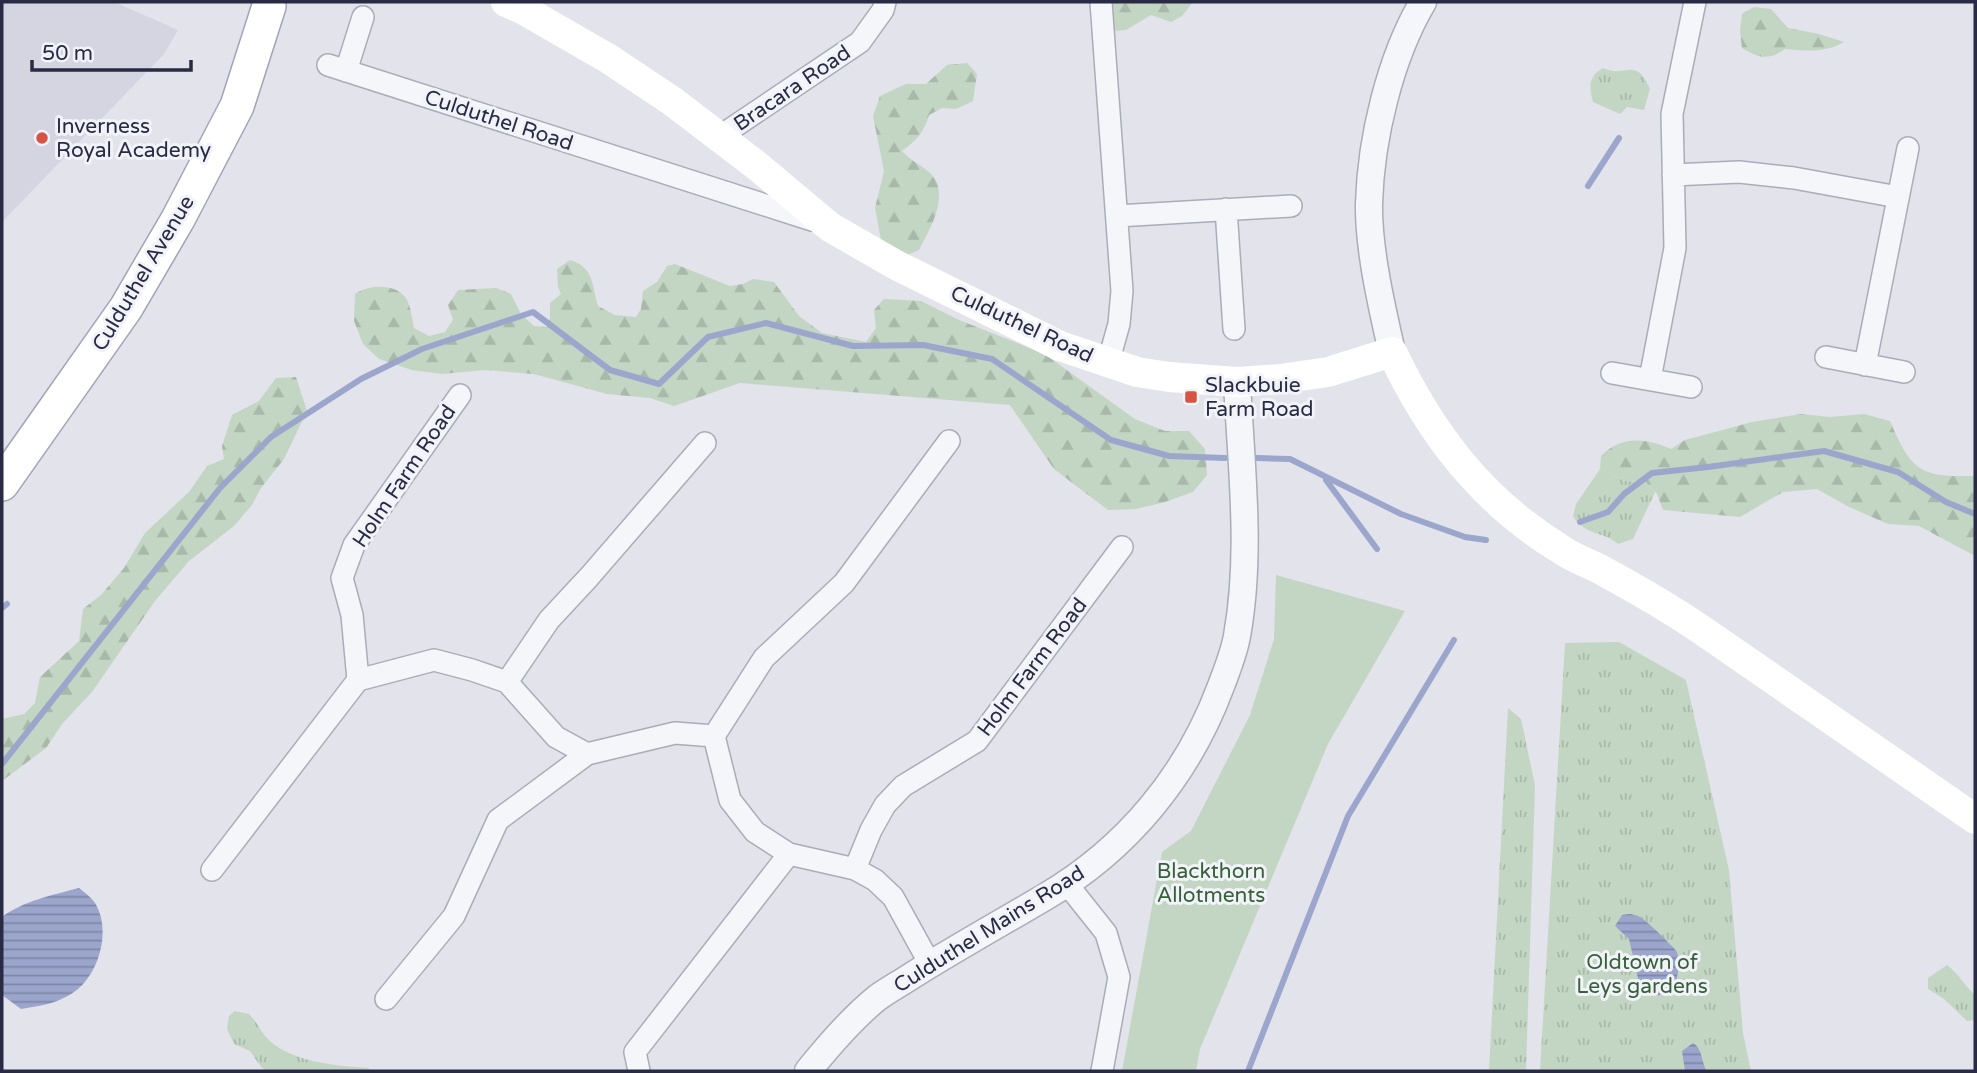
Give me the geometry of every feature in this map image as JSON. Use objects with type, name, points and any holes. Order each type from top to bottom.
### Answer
[{"type":"main road","name":"Culduthel Road","points":[[506,2],[609,59],[719,137],[830,227],[908,271],[1060,346],[1137,372],[1237,382],[1328,372],[1392,352]]},
{"type":"main road","name":"Culduthel Avenue","points":[[2,484],[126,308],[178,219],[237,106],[269,3]]},
{"type":"main road","points":[[1392,352],[1412,396],[1440,437],[1512,516],[1563,551],[1605,572],[1707,634],[1975,819]]},
{"type":"street","name":"Bracara Road","points":[[719,137],[860,42],[883,10],[884,2]]},
{"type":"street","points":[[1101,2],[1122,291],[1119,324],[1108,363]]},
{"type":"street","points":[[1392,352],[1380,295],[1369,204],[1377,133],[1387,88],[1413,19],[1423,2]]},
{"type":"street","points":[[1650,379],[1675,248],[1672,114],[1695,2]]},
{"type":"street","name":"Culduthel Road","points":[[363,17],[337,68],[785,210],[830,227]]},
{"type":"street","points":[[1865,365],[1908,148]]},
{"type":"street","points":[[1673,175],[1739,172],[1794,178],[1898,197]]},
{"type":"street","points":[[1117,216],[1292,206]]},
{"type":"street","points":[[1226,209],[1234,329]]},
{"type":"street","points":[[1826,357],[1904,372]]},
{"type":"street","points":[[1612,373],[1691,387]]},
{"type":"street","name":"Culduthel Mains Road","points":[[808,1071],[835,1038],[877,998],[1067,884],[1111,850],[1148,813],[1180,770],[1199,738],[1226,673],[1237,637],[1243,578],[1244,514],[1237,382]]},
{"type":"street","name":"Holm Farm Road","points":[[358,680],[352,615],[342,578],[354,545],[460,395]]},
{"type":"street","points":[[930,964],[893,897],[875,880],[855,869],[789,854],[755,832],[730,800],[714,736],[764,658],[844,583],[949,441]]},
{"type":"street","points":[[508,682],[549,620],[705,443]]},
{"type":"street","name":"Holm Farm Road","points":[[855,869],[885,805],[903,786],[977,741],[1122,547]]},
{"type":"street","points":[[212,870],[358,680],[434,660],[508,682],[556,737],[587,754]]},
{"type":"street","points":[[386,999],[454,916],[498,820],[587,754],[675,733],[714,736]]},
{"type":"street","points":[[639,1071],[635,1052],[789,854]]},
{"type":"street","points":[[1067,884],[1106,933],[1119,977],[1102,1071]]},
{"type":"shaded area","name":"Inverness Royal Academy","points":[[2,2],[114,2],[178,30],[164,54],[2,222]]},
{"type":"green space","points":[[1098,2],[1193,2],[1182,16],[1171,22],[1151,15],[1126,30],[1114,31],[1099,17]]},
{"type":"green space","points":[[1754,7],[1771,9],[1788,28],[1844,42],[1823,50],[1785,49],[1768,57],[1754,54],[1742,48],[1740,30],[1742,14]]},
{"type":"green space","points":[[967,63],[977,74],[973,101],[956,109],[942,108],[929,115],[919,135],[902,151],[929,172],[936,180],[939,190],[937,211],[919,250],[903,257],[881,240],[875,208],[884,171],[873,116],[880,96],[906,84],[926,84],[947,65]]},
{"type":"green space","points":[[1603,68],[1611,71],[1635,70],[1640,73],[1650,89],[1644,110],[1627,107],[1620,114],[1593,102],[1592,79]]},
{"type":"green space","points":[[570,260],[588,272],[598,306],[615,315],[636,317],[641,309],[643,291],[657,282],[667,266],[675,264],[730,286],[753,279],[774,282],[799,316],[822,333],[866,342],[876,328],[874,310],[884,299],[921,301],[959,320],[1043,353],[1135,419],[1165,431],[1189,431],[1205,449],[1207,475],[1193,492],[1165,502],[1136,509],[1108,510],[1054,469],[1010,405],[740,383],[674,406],[650,398],[607,394],[534,374],[485,370],[442,374],[412,370],[379,359],[363,344],[354,321],[355,294],[368,288],[390,288],[403,294],[407,300],[414,328],[429,336],[445,332],[453,320],[448,305],[458,290],[496,288],[511,294],[521,314],[534,326],[547,327],[550,303],[561,294],[557,269]]},
{"type":"green space","points":[[296,377],[307,411],[284,459],[261,488],[252,505],[234,526],[189,561],[155,601],[92,692],[62,724],[46,748],[2,781],[2,719],[24,714],[35,703],[40,677],[79,641],[83,609],[101,595],[124,568],[145,533],[189,492],[207,466],[224,459],[222,446],[232,415],[259,401],[276,378]]},
{"type":"green space","points":[[1801,414],[1830,417],[1864,414],[1890,421],[1905,451],[1920,468],[1942,475],[1975,476],[1975,556],[1919,526],[1888,524],[1817,489],[1783,492],[1740,517],[1663,510],[1657,494],[1646,482],[1625,481],[1600,469],[1601,456],[1617,444],[1634,440],[1652,442],[1671,449],[1685,440],[1752,422]]},
{"type":"green space","points":[[1600,469],[1625,481],[1646,482],[1655,492],[1633,539],[1618,544],[1583,527],[1573,516],[1576,504]]},
{"type":"green space","name":"Blackthorn Allotments","points":[[1276,575],[1405,611],[1328,744],[1200,1049],[1196,1071],[1122,1071],[1162,852],[1191,831],[1250,715],[1274,639]]},
{"type":"green space","name":"Oldtown of Leys gardens","points":[[1619,642],[1686,680],[1729,870],[1743,1033],[1751,1071],[1540,1071],[1565,643]]},
{"type":"green space","points":[[1508,708],[1521,719],[1535,785],[1526,1071],[1489,1071]]},
{"type":"green space","points":[[1947,965],[1975,995],[1975,1020],[1967,1021],[1944,999],[1928,989],[1928,978]]},
{"type":"green space","points":[[235,1011],[249,1014],[265,1036],[286,1052],[313,1061],[368,1068],[371,1071],[268,1071],[262,1068],[250,1051],[234,1044],[227,1029],[229,1016]]},
{"type":"water","points":[[79,888],[95,903],[102,925],[101,949],[92,971],[78,989],[65,998],[21,1009],[2,995],[2,917],[29,903]]},
{"type":"water","points":[[1629,914],[1643,919],[1677,952],[1679,967],[1673,992],[1655,996],[1639,983],[1629,939],[1615,926],[1622,915]]},
{"type":"water","points":[[1693,1043],[1699,1049],[1707,1071],[1685,1071],[1682,1051]]},
{"type":"waterway","points":[[1588,186],[1619,138]]},
{"type":"waterway","points":[[2,764],[220,488],[271,437],[361,379],[422,349],[533,312],[610,370],[659,384],[708,337],[766,323],[853,346],[923,345],[992,359],[1111,440],[1169,456],[1225,458]]},
{"type":"waterway","points":[[1580,522],[1608,512],[1624,494],[1652,473],[1824,451],[1898,472],[1946,502],[1975,514]]},
{"type":"waterway","points":[[1257,458],[1290,459],[1401,514],[1465,537],[1486,540]]},
{"type":"waterway","points":[[1326,480],[1377,549]]},
{"type":"waterway","points":[[2,608],[7,604]]},
{"type":"waterway","points":[[1248,1071],[1348,816],[1454,640]]},
{"type":"place","name":"Inverness Royal Academy","points":[[42,138]]},
{"type":"place","name":"Slackbuie Farm Road","points":[[1191,397]]}]
